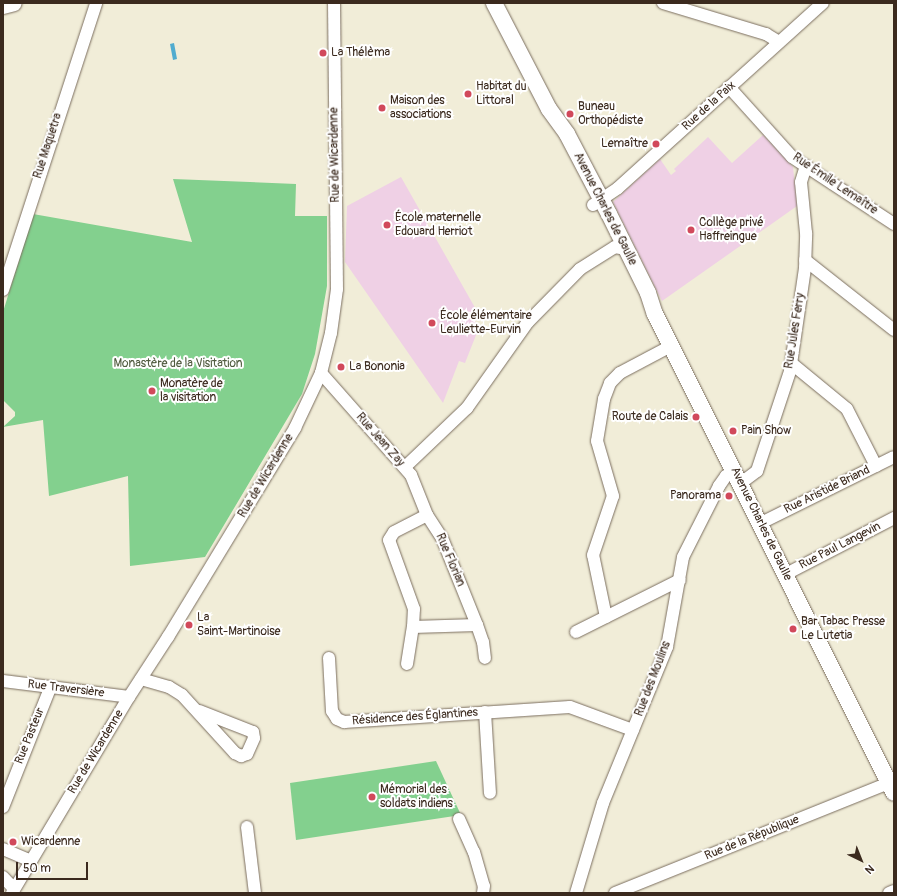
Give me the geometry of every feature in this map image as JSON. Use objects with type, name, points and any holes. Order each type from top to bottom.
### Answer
[{"type":"main road","points":[[3,6],[14,3]]},
{"type":"main road","name":"Avenue Charles de Gaulle","points":[[494,3],[549,108],[567,134],[597,203],[620,248],[648,293],[655,314],[761,523],[892,788]]},
{"type":"street","name":"Rue Maquetra","points":[[3,290],[96,3]]},
{"type":"street","name":"Rue de Wicardenne","points":[[13,891],[129,697],[295,428],[321,373],[331,334],[337,289],[334,3]]},
{"type":"street","points":[[663,3],[766,34],[779,42]]},
{"type":"street","name":"Rue de la Paix","points":[[597,203],[823,3]]},
{"type":"street","name":"Rue Émile Lemaître","points":[[729,87],[789,154],[894,224]]},
{"type":"street","name":"Rue Jules Ferry","points":[[738,478],[757,471],[784,392],[791,363],[805,260],[801,182],[806,166]]},
{"type":"street","points":[[405,467],[467,408],[532,317],[580,269],[620,248]]},
{"type":"street","points":[[805,260],[894,330]]},
{"type":"street","points":[[606,617],[593,555],[613,496],[598,446],[604,399],[610,383],[620,373],[671,346]]},
{"type":"street","points":[[791,363],[848,409],[876,466]]},
{"type":"street","name":"Rue Jean Zay","points":[[321,373],[405,467],[413,480],[427,515]]},
{"type":"street","name":"Rue Aristide Briand","points":[[761,523],[894,457]]},
{"type":"street","name":"Rue des Moulins","points":[[576,893],[601,809],[667,646],[685,552],[723,479],[738,478]]},
{"type":"street","points":[[407,664],[413,627],[414,609],[389,540],[394,532],[427,515]]},
{"type":"street","name":"Rue Florian","points":[[427,515],[442,538],[477,625],[483,642],[485,658]]},
{"type":"street","name":"Rue Paul Langevin","points":[[786,574],[894,518]]},
{"type":"street","points":[[576,632],[680,580]]},
{"type":"street","points":[[413,627],[477,625]]},
{"type":"street","name":"Résidence des Églantines","points":[[329,658],[332,712],[340,720],[574,707],[633,730]]},
{"type":"street","points":[[141,679],[172,688],[199,711]]},
{"type":"street","name":"Rue Traversière","points":[[3,682],[129,697]]},
{"type":"street","name":"Rue Pasteur","points":[[3,807],[50,688]]},
{"type":"street","name":"Résidence des Églantines","points":[[484,712],[490,793]]},
{"type":"street","name":"Rue de la République","points":[[616,893],[644,888],[892,788]]},
{"type":"street","points":[[459,819],[474,852],[482,893],[486,893]]},
{"type":"street","points":[[247,827],[255,893]]},
{"type":"street","points":[[3,849],[31,861]]},
{"type":"street","points":[[3,877],[13,891]]},
{"type":"street","points":[[889,893],[894,891]]},
{"type":"shaded area","points":[[763,135],[793,167],[797,206],[662,301],[613,202],[660,159],[671,175],[676,171],[674,169],[708,137],[732,163]]},
{"type":"shaded area","points":[[401,177],[478,313],[475,322],[480,325],[465,363],[459,361],[443,403],[345,262],[347,206]]},
{"type":"green space","name":"Monastère de la Visitation","points":[[173,179],[296,184],[295,216],[327,216],[327,286],[315,354],[302,394],[205,557],[130,566],[128,476],[49,496],[43,420],[3,427],[15,416],[15,412],[3,400],[3,312],[33,214],[192,242]]},
{"type":"green space","points":[[436,761],[461,815],[296,840],[290,783]]},
{"type":"water","points":[[174,43],[177,59],[173,60],[170,44]]},
{"type":"place","name":"La Thélèma","points":[[323,53]]},
{"type":"place","name":"Habitat du Littoral","points":[[468,94]]},
{"type":"place","name":"Maison des associations","points":[[382,108]]},
{"type":"place","name":"Buneau Orthopédiste","points":[[570,114]]},
{"type":"place","name":"Lemaître","points":[[656,144]]},
{"type":"place","name":"École maternelle Edouard Herriot","points":[[387,225]]},
{"type":"place","name":"Collège privé Haffreingue","points":[[691,230]]},
{"type":"place","name":"École élémentaire Leuliette-Eurvin","points":[[432,323]]},
{"type":"place","name":"La Bononia","points":[[341,367]]},
{"type":"place","name":"Monatère de la visitation","points":[[152,391]]},
{"type":"place","name":"Route de Calais","points":[[696,417]]},
{"type":"place","name":"Pain Show","points":[[733,431]]},
{"type":"place","name":"Panorama","points":[[729,496]]},
{"type":"place","name":"La Saint-Martinoise","points":[[189,625]]},
{"type":"place","name":"Bar Tabac Presse Le Lutetia","points":[[793,629]]},
{"type":"place","name":"Mémorial des soldats indiens","points":[[372,797]]},
{"type":"place","name":"Wicardenne","points":[[13,842]]}]
